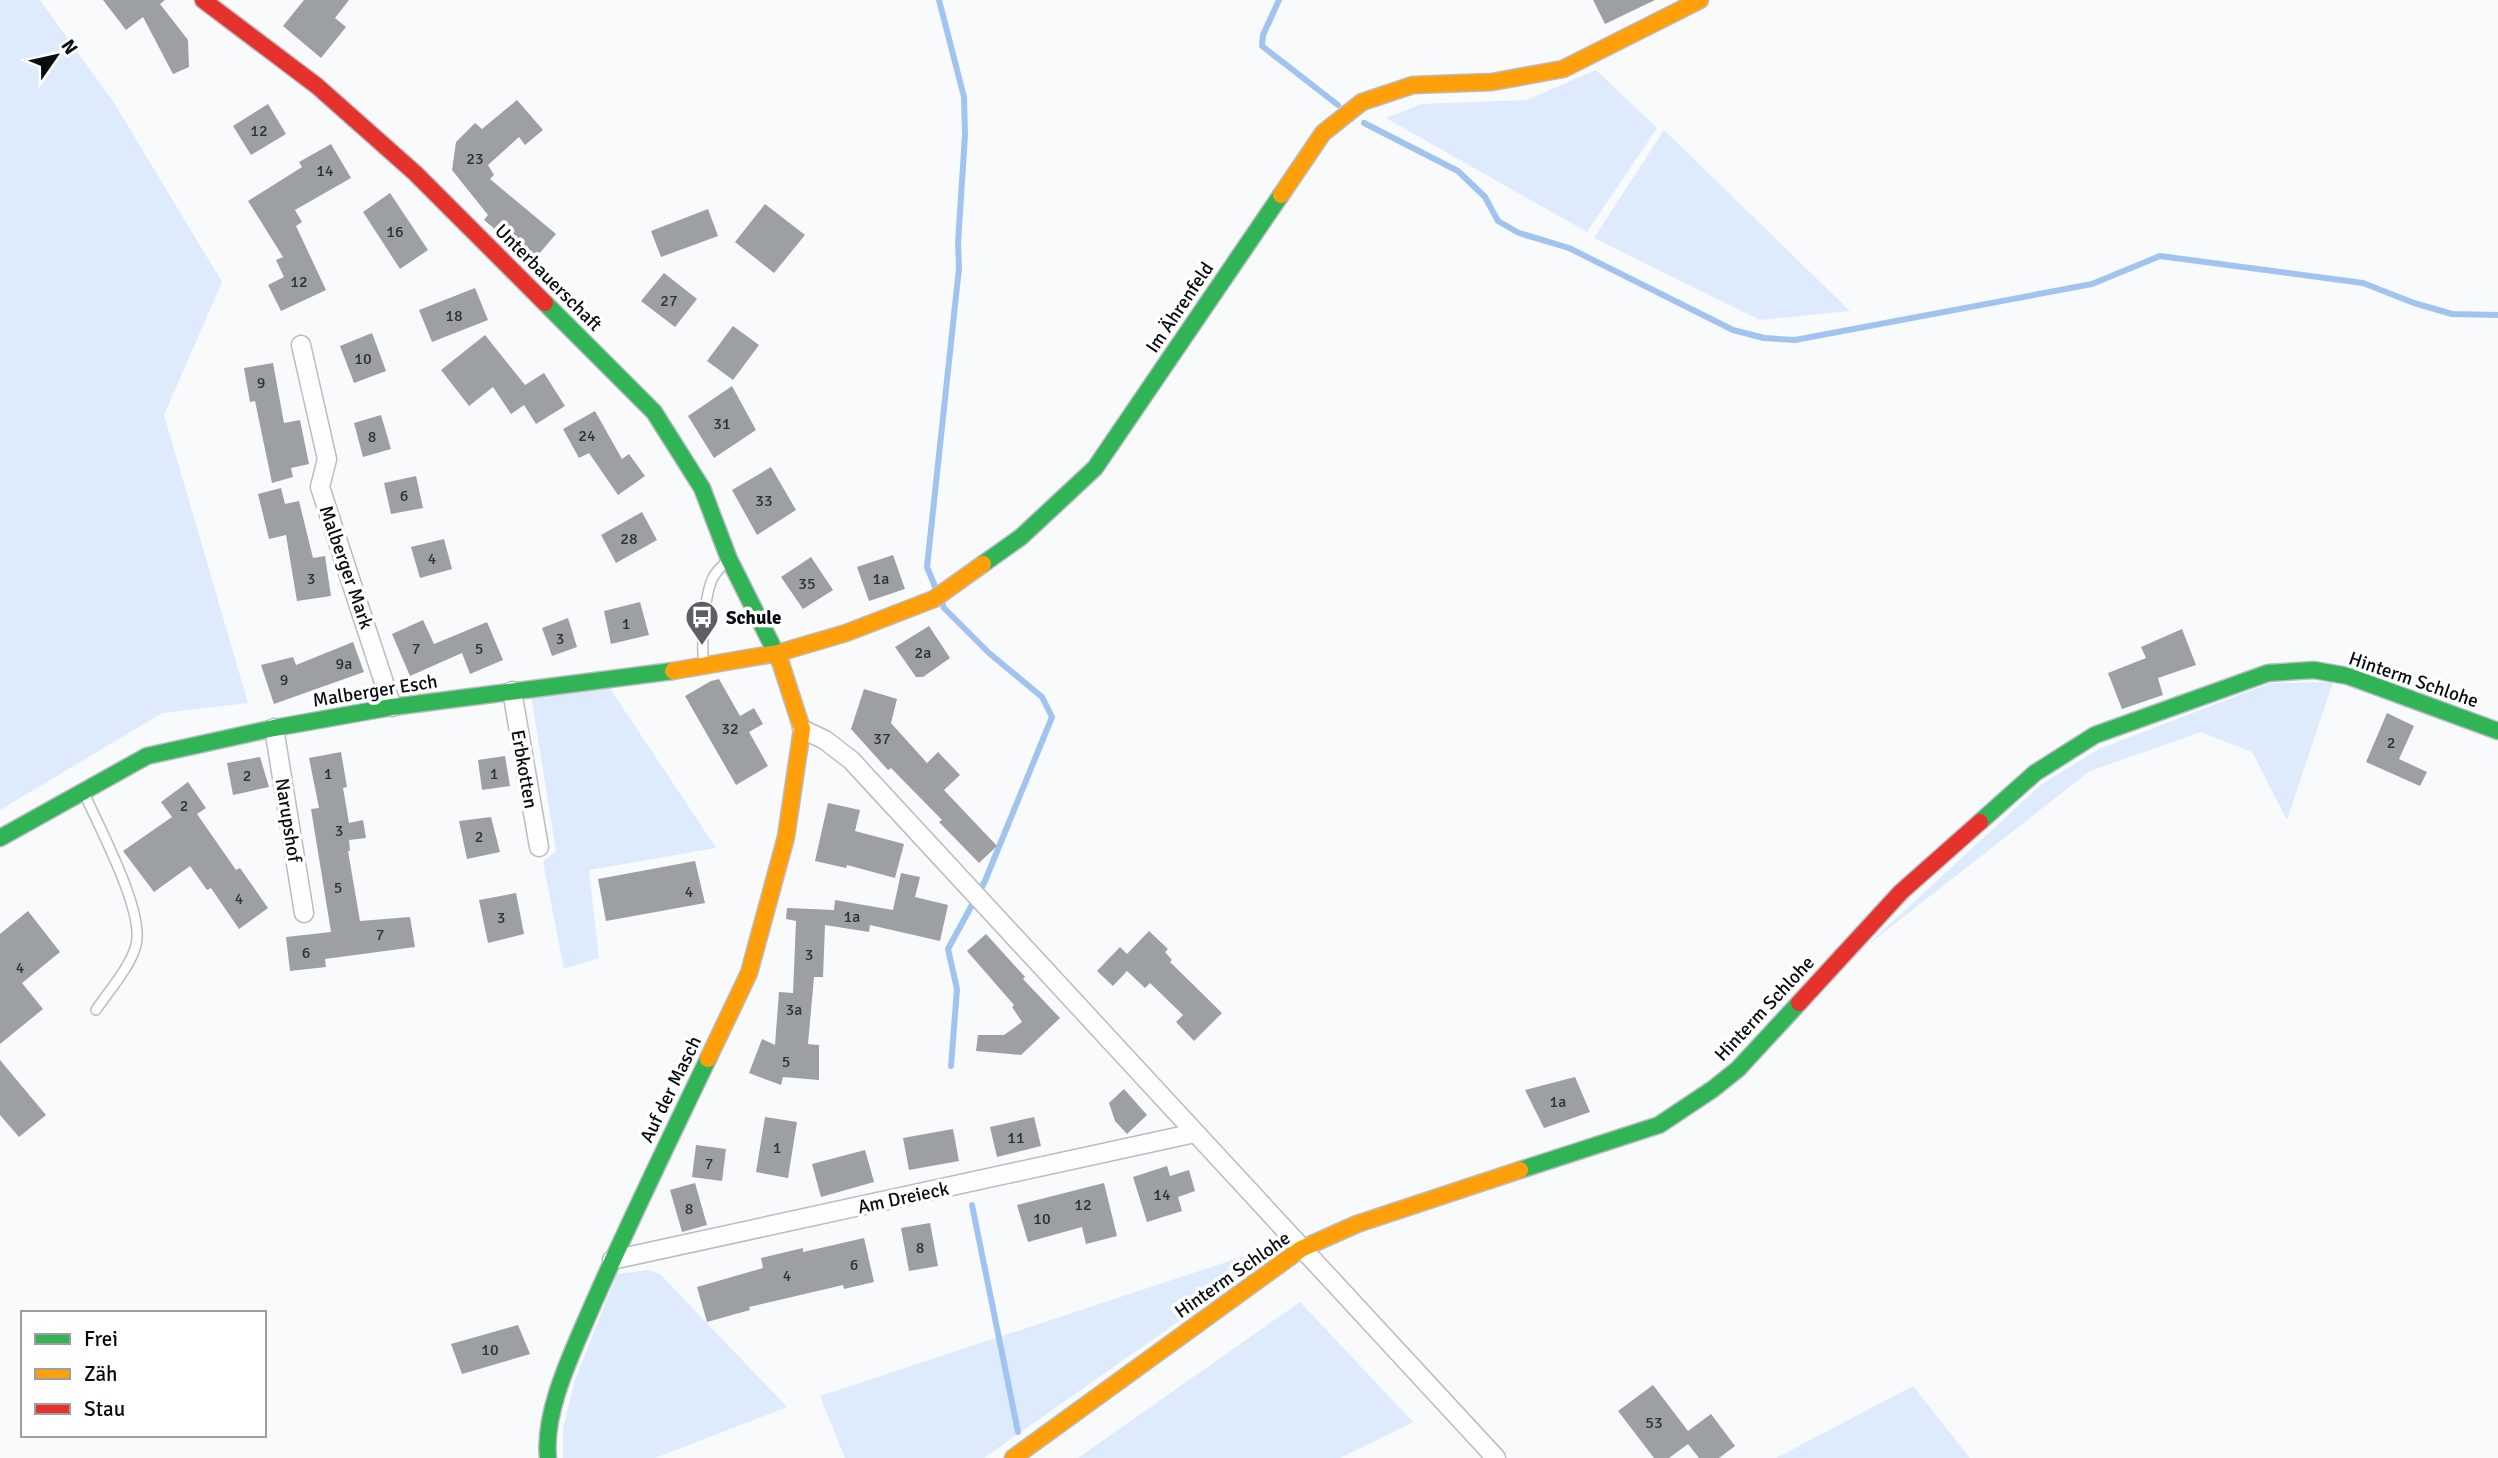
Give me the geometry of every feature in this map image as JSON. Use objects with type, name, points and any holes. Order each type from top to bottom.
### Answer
[{"type":"street","name":"Unterbauerschaft","points":[[203,0],[317,86],[415,173],[654,412],[702,488],[729,559],[778,653]]},
{"type":"street","name":"Im Ährenfeld","points":[[778,653],[846,633],[934,599],[1021,537],[1095,468],[1324,133],[1362,102],[1413,85],[1492,82],[1563,69],[1700,0]]},
{"type":"street","name":"Malberger Mark","points":[[301,345],[327,458],[320,487],[393,707]]},
{"type":"street","name":"Malberger Esch","points":[[0,838],[147,756],[274,728],[393,707],[704,667],[778,653]]},
{"type":"street","points":[[778,653],[802,729],[825,740],[851,760],[1496,1458]]},
{"type":"street","name":"Hinterm Schlohe","points":[[1013,1458],[1301,1249],[1357,1224],[1659,1125],[1670,1118],[1738,1069],[1901,892],[2035,773],[2095,735],[2268,673],[2314,670],[2348,676],[2498,731]]},
{"type":"street","name":"Erbkotten","points":[[512,691],[539,847]]},
{"type":"street","name":"Narupshof","points":[[274,728],[304,913]]},
{"type":"street","name":"Auf der Masch","points":[[548,1458],[546,1438],[566,1368],[612,1260],[749,973],[786,837],[802,729]]},
{"type":"street","name":"Am Dreieck","points":[[612,1260],[1195,1133]]},
{"type":"lane","points":[[704,667],[702,647],[710,583],[717,570],[729,559]]},
{"type":"lane","points":[[83,792],[131,900],[138,934],[134,952],[96,1010]]},
{"type":"shaded area","points":[[0,0],[40,0],[114,103],[222,282],[164,415],[248,703],[162,713],[0,810]]},
{"type":"shaded area","points":[[1596,70],[1657,128],[1587,232],[1386,118],[1421,104],[1527,100]]},
{"type":"shaded area","points":[[1664,130],[1850,311],[1760,320],[1594,238]]},
{"type":"shaded area","points":[[2333,682],[2287,820],[2252,752],[2201,732],[2090,771],[1865,947],[2042,784],[2099,749],[2271,683]]},
{"type":"shaded area","points":[[609,687],[716,848],[589,870],[599,958],[564,969],[543,862],[556,851],[531,695]]},
{"type":"shaded area","points":[[1278,1245],[1250,1271],[984,1458],[845,1458],[820,1396]]},
{"type":"shaded area","points":[[648,1270],[660,1274],[787,1407],[655,1458],[563,1458],[563,1428],[575,1380],[617,1274]]},
{"type":"shaded area","points":[[1300,1302],[1413,1422],[1340,1458],[1078,1458]]},
{"type":"shaded area","points":[[1913,1386],[1970,1458],[1776,1458]]},
{"type":"building","points":[[103,0],[165,0],[160,4],[188,40],[189,67],[173,74],[143,17],[126,30]]},
{"type":"building","points":[[304,0],[349,0],[335,18],[346,27],[321,58],[283,26]]},
{"type":"building","points":[[1593,0],[1655,0],[1605,24]]},
{"type":"building","points":[[517,100],[543,130],[525,145],[519,137],[488,165],[494,175],[490,179],[556,234],[533,261],[484,220],[488,215],[452,170],[456,142],[475,123],[482,129]]},
{"type":"building","points":[[268,104],[286,134],[251,155],[233,126]]},
{"type":"building","points":[[331,144],[351,178],[295,210],[302,222],[296,226],[326,290],[281,311],[268,285],[284,277],[276,260],[283,257],[248,201],[302,167],[299,162]]},
{"type":"building","points":[[390,193],[428,250],[400,269],[363,212]]},
{"type":"building","points":[[765,204],[805,235],[774,273],[735,242]]},
{"type":"building","points":[[708,209],[718,236],[661,257],[651,231]]},
{"type":"building","points":[[664,273],[697,299],[675,327],[641,301]]},
{"type":"building","points":[[475,288],[488,320],[432,342],[419,310]]},
{"type":"building","points":[[733,326],[759,345],[733,380],[707,361]]},
{"type":"building","points":[[372,333],[386,371],[354,383],[340,346]]},
{"type":"building","points":[[485,335],[525,385],[544,373],[565,406],[536,424],[524,405],[511,414],[493,387],[469,406],[441,370]]},
{"type":"building","points":[[273,363],[284,423],[300,420],[309,464],[291,468],[293,477],[272,483],[255,401],[250,402],[244,368]]},
{"type":"building","points":[[732,386],[756,430],[714,458],[688,416]]},
{"type":"building","points":[[595,411],[622,459],[629,454],[645,476],[618,495],[589,453],[579,458],[563,429]]},
{"type":"building","points":[[381,415],[391,449],[363,457],[354,423]]},
{"type":"building","points":[[771,467],[796,510],[757,535],[732,490]]},
{"type":"building","points":[[416,476],[423,508],[391,514],[384,483]]},
{"type":"building","points":[[281,488],[285,504],[299,501],[313,558],[325,556],[331,596],[297,601],[286,535],[269,539],[258,494]]},
{"type":"building","points":[[642,512],[657,540],[616,563],[601,535]]},
{"type":"building","points":[[444,539],[452,569],[420,578],[411,547]]},
{"type":"building","points":[[893,555],[905,589],[869,601],[857,567]]},
{"type":"building","points":[[811,557],[833,590],[803,609],[781,577]]},
{"type":"building","points":[[640,602],[649,635],[611,644],[604,611]]},
{"type":"building","points":[[568,618],[577,647],[552,656],[542,628]]},
{"type":"building","points":[[423,620],[434,644],[487,622],[503,660],[470,674],[462,653],[410,676],[392,634]]},
{"type":"building","points":[[929,626],[950,658],[923,677],[916,677],[895,647]]},
{"type":"building","points":[[2182,629],[2196,665],[2158,678],[2163,695],[2122,709],[2108,673],[2146,658],[2141,647]]},
{"type":"building","points":[[353,642],[364,672],[274,704],[261,665],[293,657],[296,665]]},
{"type":"building","points":[[719,679],[740,716],[754,708],[763,724],[749,732],[768,766],[736,785],[685,696]]},
{"type":"building","points":[[864,689],[897,699],[891,723],[927,763],[938,752],[960,775],[944,790],[997,846],[979,863],[939,822],[942,820],[891,768],[888,770],[851,729]]},
{"type":"building","points":[[2387,713],[2414,726],[2399,759],[2427,772],[2420,786],[2366,762]]},
{"type":"building","points":[[341,752],[349,823],[363,820],[366,838],[349,840],[348,851],[360,921],[410,917],[415,947],[325,959],[326,967],[290,971],[286,937],[331,932],[311,809],[319,808],[309,758]]},
{"type":"building","points":[[505,756],[510,786],[482,790],[478,760]]},
{"type":"building","points":[[260,757],[269,787],[233,795],[227,763]]},
{"type":"building","points":[[188,782],[206,808],[197,814],[236,870],[240,868],[268,908],[239,929],[211,888],[207,890],[190,866],[154,892],[123,851],[172,817],[161,802]]},
{"type":"building","points":[[828,803],[860,810],[855,831],[904,844],[895,878],[847,865],[846,868],[815,861]]},
{"type":"building","points":[[491,817],[500,852],[467,859],[459,821]]},
{"type":"building","points":[[695,861],[705,903],[606,921],[598,879]]},
{"type":"building","points":[[901,873],[920,877],[915,897],[948,905],[940,941],[870,925],[869,932],[825,925],[823,977],[814,977],[808,1044],[819,1045],[819,1080],[783,1077],[781,1085],[749,1073],[762,1039],[775,1045],[779,992],[793,993],[796,921],[786,919],[787,908],[834,910],[835,900],[893,910]]},
{"type":"building","points":[[516,893],[524,934],[488,943],[479,900]]},
{"type":"building","points":[[28,911],[60,952],[22,983],[43,1009],[0,1044],[0,934]]},
{"type":"building","points":[[1149,931],[1168,949],[1165,952],[1172,960],[1170,962],[1222,1013],[1194,1041],[1176,1022],[1183,1015],[1150,983],[1145,988],[1127,971],[1113,986],[1097,971],[1120,947],[1127,954]]},
{"type":"building","points":[[986,934],[1060,1018],[1021,1055],[976,1051],[978,1035],[1004,1035],[1022,1022],[1012,1007],[1014,1005],[967,951]]},
{"type":"building","points":[[0,1060],[46,1115],[19,1137],[0,1115]]},
{"type":"building","points":[[1575,1077],[1590,1112],[1544,1128],[1525,1090]]},
{"type":"building","points":[[1124,1089],[1147,1115],[1127,1134],[1115,1121],[1109,1103]]},
{"type":"building","points":[[765,1117],[797,1122],[788,1178],[756,1172]]},
{"type":"building","points":[[1034,1117],[1041,1146],[997,1157],[990,1127]]},
{"type":"building","points":[[953,1129],[959,1161],[909,1170],[903,1138]]},
{"type":"building","points":[[696,1145],[726,1149],[722,1181],[692,1177]]},
{"type":"building","points":[[865,1150],[874,1182],[821,1197],[812,1164]]},
{"type":"building","points":[[1167,1166],[1170,1176],[1189,1170],[1195,1191],[1178,1197],[1182,1211],[1147,1222],[1133,1177]]},
{"type":"building","points":[[695,1183],[707,1225],[682,1232],[670,1190]]},
{"type":"building","points":[[1104,1183],[1117,1236],[1086,1244],[1082,1227],[1028,1242],[1017,1205]]},
{"type":"building","points":[[930,1223],[938,1266],[909,1271],[901,1228]]},
{"type":"building","points":[[864,1238],[874,1282],[844,1289],[843,1285],[749,1307],[750,1310],[707,1322],[697,1287],[763,1268],[761,1258],[803,1248],[803,1252]]},
{"type":"building","points":[[518,1325],[530,1354],[462,1374],[451,1344]]},
{"type":"building","points":[[1653,1385],[1688,1431],[1711,1414],[1735,1446],[1719,1458],[1699,1458],[1688,1444],[1669,1458],[1654,1458],[1618,1411]]},
{"type":"waterway","points":[[936,589],[927,567],[959,268],[958,243],[965,135],[964,97],[939,0]]},
{"type":"waterway","points":[[1279,0],[1263,35],[1262,46],[1338,105]]},
{"type":"waterway","points":[[1364,123],[1458,171],[1485,197],[1498,221],[1519,233],[1569,248],[1733,330],[1764,338],[1795,340],[2092,284],[2160,256],[2363,283],[2414,303],[2452,314],[2498,315]]},
{"type":"waterway","points":[[942,602],[944,608],[989,653],[1042,697],[1052,717],[985,881],[948,949],[957,989],[951,1066]]},
{"type":"waterway","points":[[972,1205],[1018,1432]]},
{"type":"traffic: fast","points":[[983,564],[1021,537],[1095,468],[1281,195]]},
{"type":"traffic: fast","points":[[545,303],[654,412],[702,488],[729,559],[780,661]]},
{"type":"traffic: fast","points":[[1980,822],[2035,773],[2095,735],[2268,673],[2314,670],[2348,676],[2498,731]]},
{"type":"traffic: fast","points":[[0,838],[147,756],[274,728],[392,707],[673,671]]},
{"type":"traffic: fast","points":[[1520,1170],[1659,1125],[1738,1069],[1799,1003]]},
{"type":"traffic: fast","points":[[548,1458],[554,1402],[567,1364],[618,1248],[708,1059]]},
{"type":"traffic: slow","points":[[1281,195],[1323,133],[1362,102],[1413,85],[1492,82],[1563,69],[1700,0]]},
{"type":"traffic: slow","points":[[673,671],[778,653],[846,633],[934,599],[983,564]]},
{"type":"traffic: slow","points":[[708,1059],[749,973],[786,837],[802,729],[780,661]]},
{"type":"traffic: slow","points":[[1013,1458],[1301,1249],[1357,1224],[1520,1170]]},
{"type":"traffic: jam","points":[[203,0],[317,86],[415,173],[545,303]]},
{"type":"traffic: jam","points":[[1799,1003],[1901,892],[1980,822]]},
{"type":"place","name":"Schule","points":[[702,647]]}]
